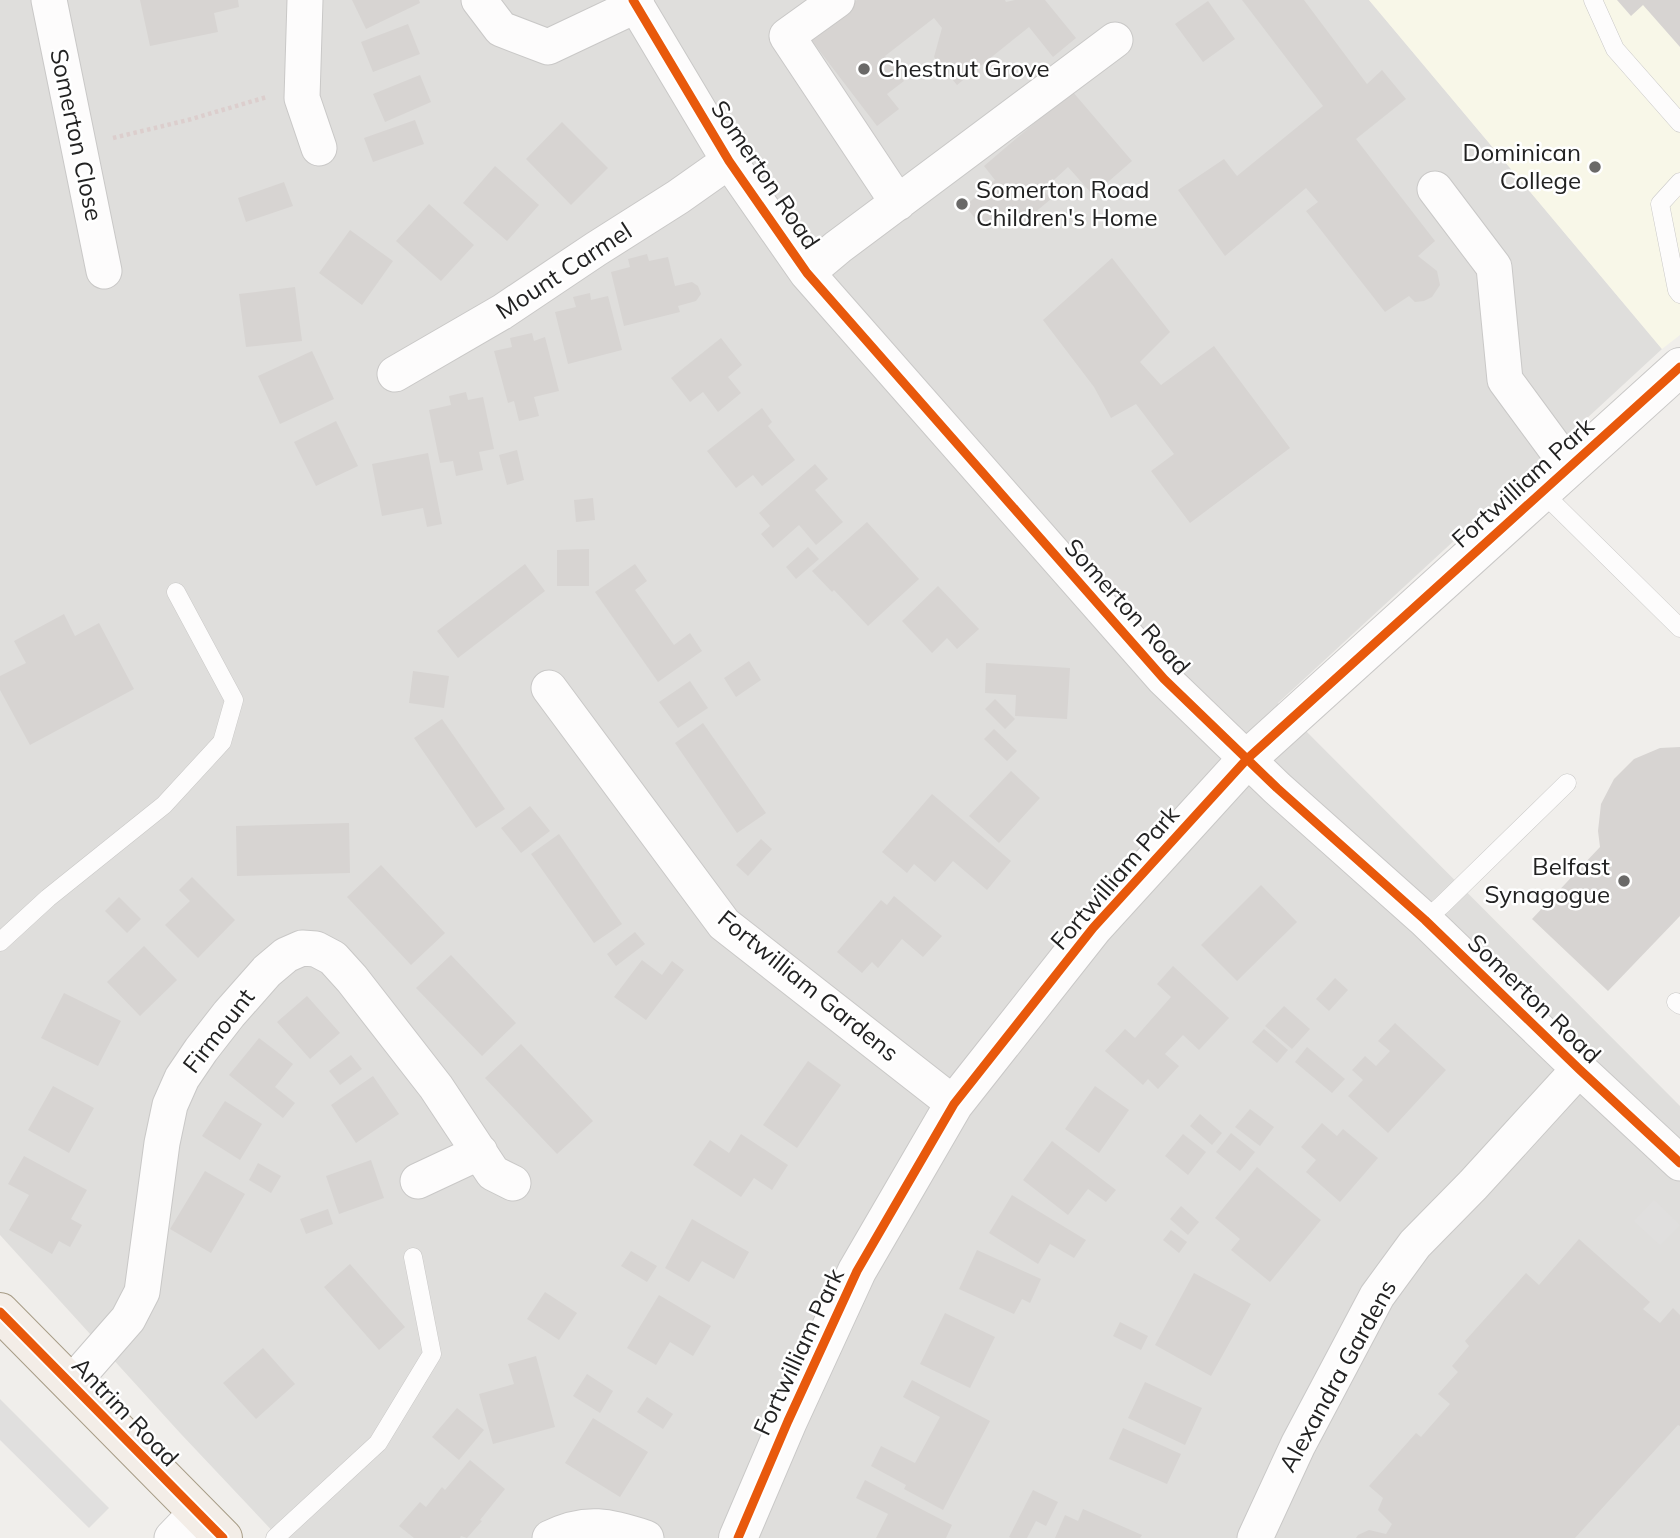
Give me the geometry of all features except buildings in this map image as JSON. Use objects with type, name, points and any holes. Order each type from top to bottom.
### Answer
[{"type":"main road","name":"Antrim Road","points":[[0,1312],[71,1384],[197,1529]]},
{"type":"street","name":"Somerton Close","points":[[49,0],[104,271]]},
{"type":"street","points":[[304,0],[302,97],[319,148]]},
{"type":"street","points":[[479,0],[501,29],[548,47],[635,3]]},
{"type":"street","points":[[837,0],[787,36],[898,202]]},
{"type":"street","name":"Somerton Road","points":[[635,3],[729,161],[807,273],[1164,679],[1287,797],[1425,920],[1680,1163]]},
{"type":"street","points":[[807,273],[1115,40]]},
{"type":"street","name":"Mount Carmel","points":[[395,374],[502,312],[729,161]]},
{"type":"street","points":[[1435,189],[1494,267],[1504,380],[1569,467]]},
{"type":"street","name":"Fortwilliam Park","points":[[738,1538],[857,1271],[954,1104],[1093,928],[1247,759],[1680,367]]},
{"type":"street","name":"Fortwilliam Gardens","points":[[549,688],[724,924],[954,1104]]},
{"type":"street","name":"Firmount","points":[[71,1384],[128,1319],[142,1292],[162,1143],[170,1105],[182,1078],[229,1014],[267,971],[286,955],[302,948],[316,949],[333,958],[436,1087],[493,1172],[513,1183]]},
{"type":"street","name":"Alexandra Gardens","points":[[1255,1538],[1298,1445],[1377,1296],[1415,1244],[1579,1069]]},
{"type":"street","points":[[418,1181],[480,1152]]},
{"type":"street","points":[[550,1538],[580,1527],[602,1526],[646,1538]]},
{"type":"lane","points":[[1593,0],[1615,49],[1680,122]]},
{"type":"lane","points":[[1680,182],[1660,204],[1680,294]]},
{"type":"lane","points":[[1542,492],[1680,628]]},
{"type":"lane","points":[[0,942],[48,898],[164,805],[222,743],[234,700],[176,592]]},
{"type":"lane","points":[[1425,920],[1567,783]]},
{"type":"lane","points":[[275,1538],[378,1443],[432,1354],[413,1257]]},
{"type":"path","points":[[78,147],[188,120],[302,86]]},
{"type":"shaded area","points":[[0,0],[1369,0],[1662,349],[1278,703],[1680,1106],[1680,1538],[279,1538],[0,1235]]},
{"type":"shaded area","name":"Dominican College","points":[[1369,0],[1680,0],[1680,335],[1662,349]]},
{"type":"shaded area","points":[[1654,1200],[1680,1225],[1660,1245],[1634,1221]]},
{"type":"shaded area","points":[[0,1399],[109,1508],[89,1528],[0,1440]]},
{"type":"cycle path","points":[[633,0],[729,161],[807,273],[1164,679],[1277,788],[1425,920],[1680,1163]]},
{"type":"cycle path","points":[[738,1538],[857,1271],[954,1104],[1093,928],[1247,759],[1680,367]]},
{"type":"cycle path","points":[[0,1312],[223,1538]]},
{"type":"place","name":"Chestnut Grove","points":[[864,69]]},
{"type":"place","name":"Dominican College","points":[[1595,167]]},
{"type":"place","name":"Somerton Road Children's Home","points":[[962,204]]},
{"type":"place","name":"Belfast Synagogue","points":[[1624,881]]}]
